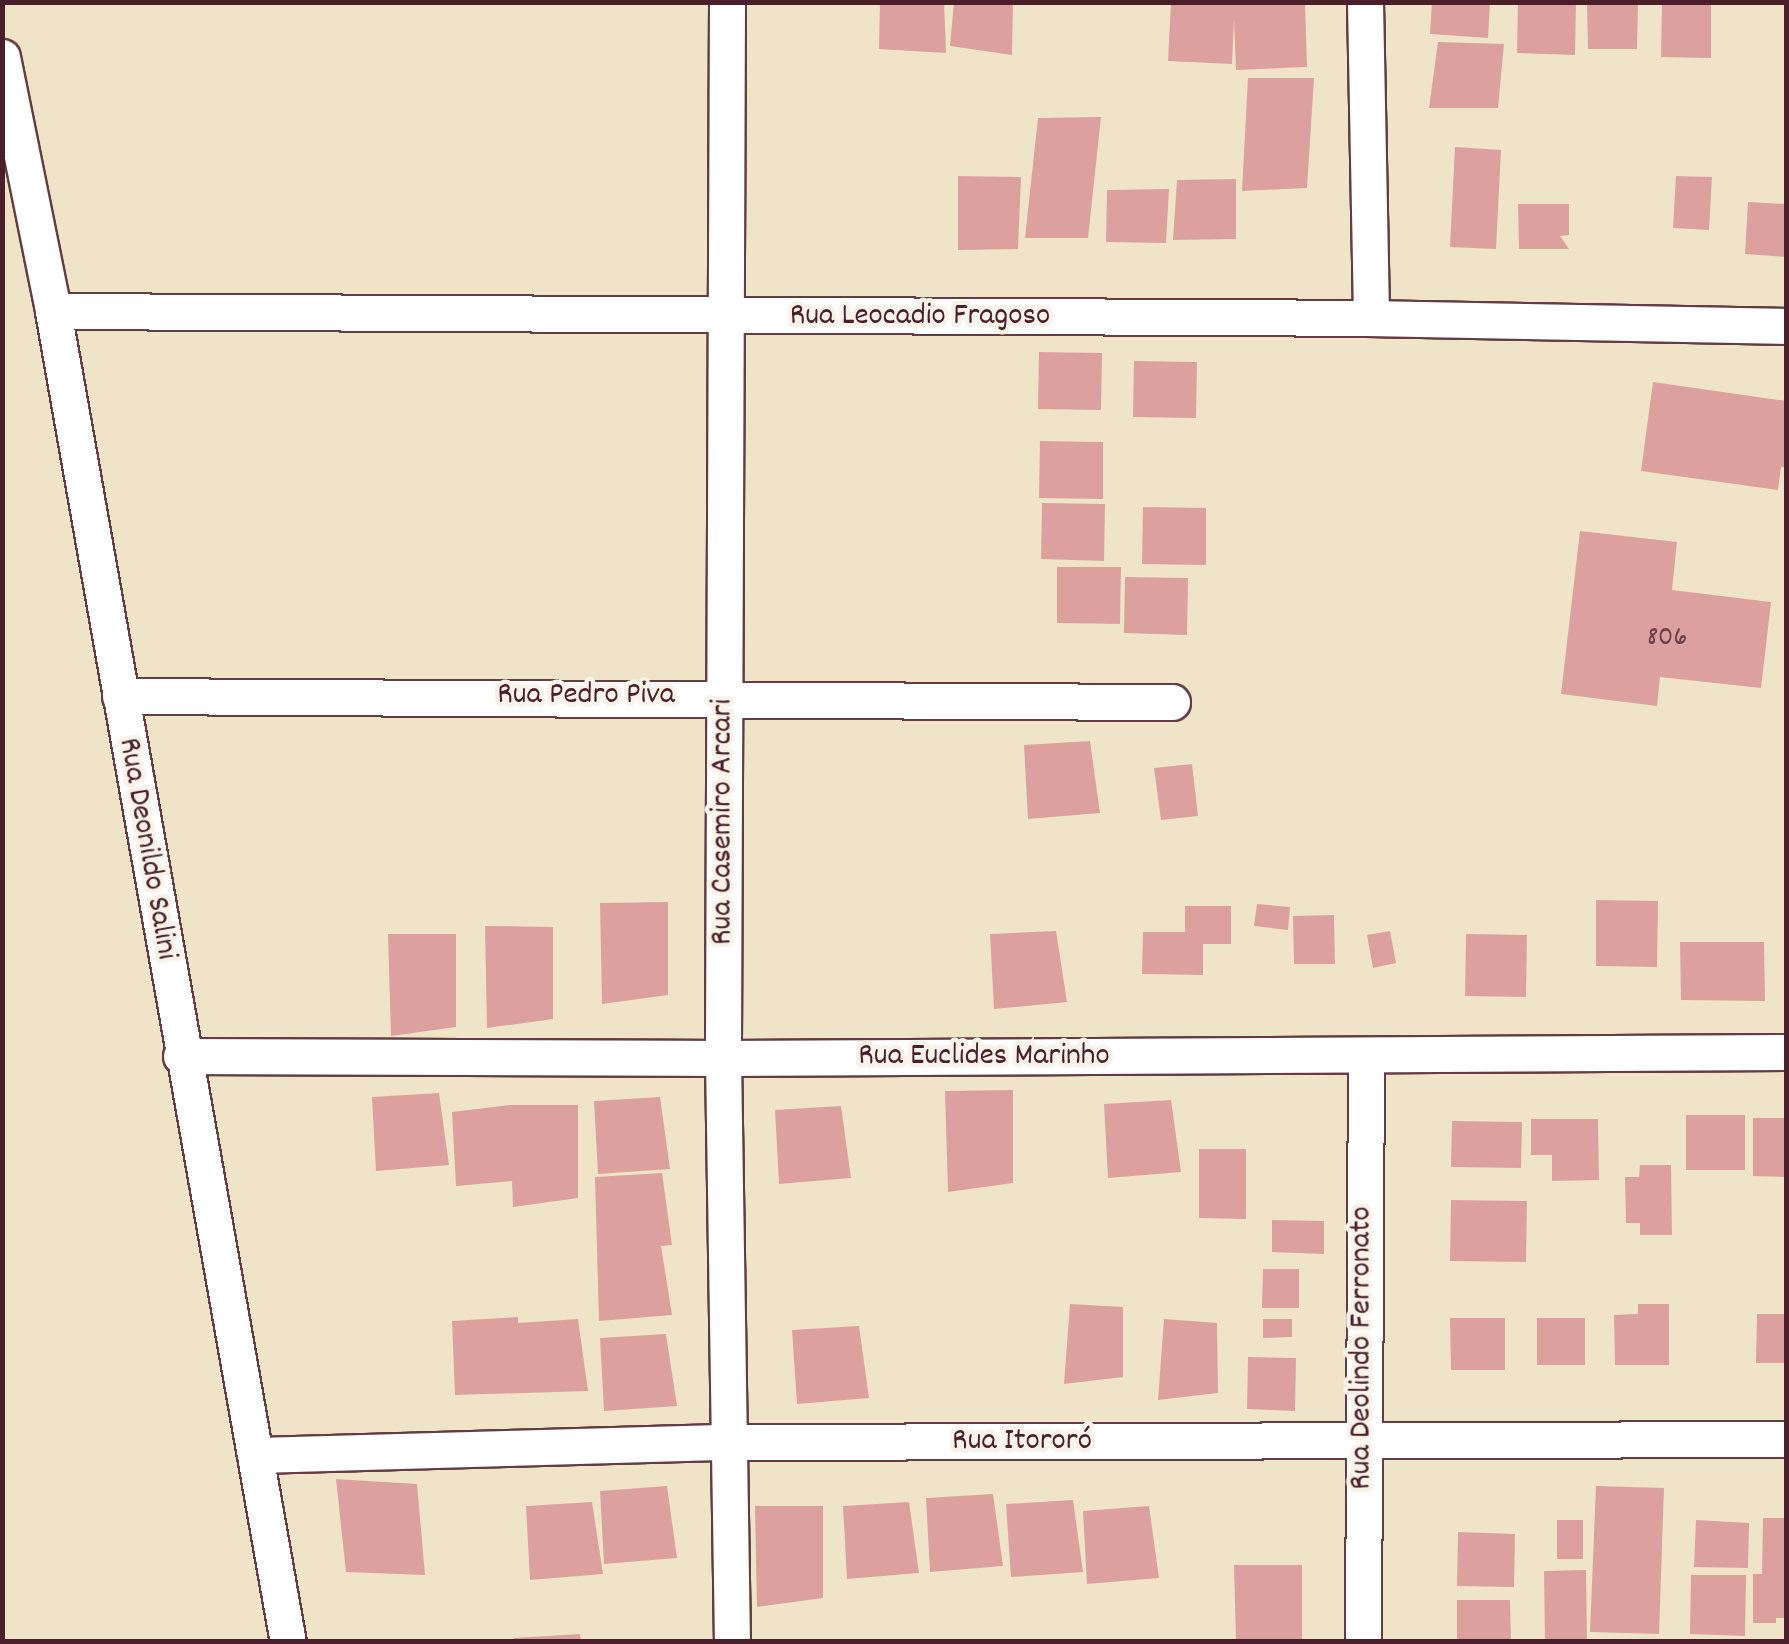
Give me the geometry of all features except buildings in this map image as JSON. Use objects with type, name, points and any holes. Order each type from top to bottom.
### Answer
[{"type":"street","name":"Rua Casemiro Arcari","points":[[727,2],[723,1058],[732,1642]]},
{"type":"street","points":[[1365,2],[1370,318]]},
{"type":"street","name":"Rua Deonildo Salini","points":[[2,57],[52,311],[181,1056],[257,1455],[288,1642]]},
{"type":"street","name":"Rua Leocadio Fragoso","points":[[52,311],[1370,318],[1786,326]]},
{"type":"street","name":"Rua Pedro Piva","points":[[120,696],[725,696],[1172,702]]},
{"type":"street","name":"Rua Euclides Marinho","points":[[181,1056],[723,1058],[1786,1052]]},
{"type":"street","name":"Rua Deolindo Ferronato","points":[[1364,1642],[1366,1055]]},
{"type":"street","name":"Rua Itororó","points":[[257,1455],[729,1442],[1786,1439]]}]
